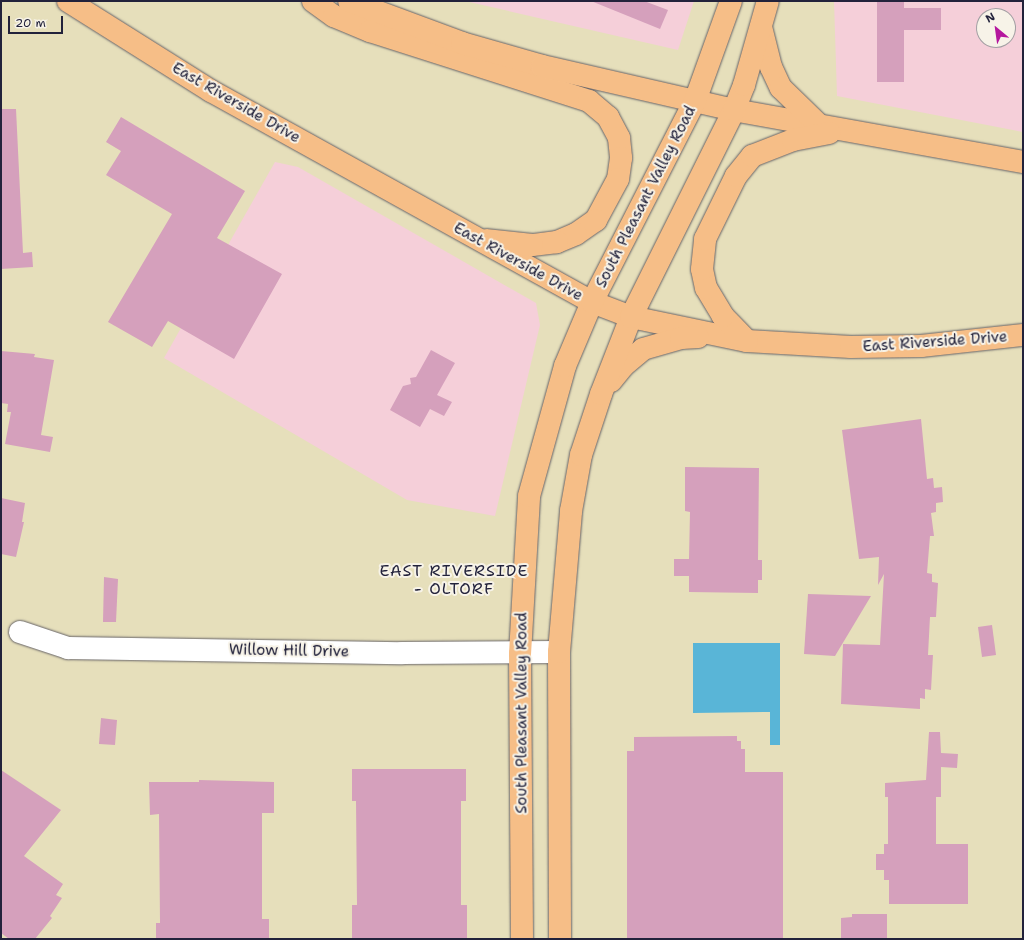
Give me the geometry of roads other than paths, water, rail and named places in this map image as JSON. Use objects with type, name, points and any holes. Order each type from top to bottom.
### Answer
[{"type":"main road","name":"East Riverside Drive","points":[[68,1],[211,91],[592,302],[631,317],[747,341],[851,348],[921,346],[1023,335]]},
{"type":"main road","points":[[313,1],[334,16],[370,31],[589,101],[608,117],[619,138],[621,158],[618,179],[596,220],[576,234],[557,242],[532,245],[476,239]]},
{"type":"main road","points":[[349,1],[488,51],[695,101],[820,126],[1023,162]]},
{"type":"main road","name":"South Pleasant Valley Road","points":[[522,939],[520,654],[529,496],[565,366],[592,302],[695,101],[731,1]]},
{"type":"main road","points":[[560,939],[559,652],[571,511],[581,456],[601,394],[631,317],[734,110],[768,1]]},
{"type":"main road","points":[[761,27],[771,67],[781,88],[820,126]]},
{"type":"main road","points":[[747,341],[723,316],[706,288],[702,269],[705,239],[736,176],[752,156],[793,140],[842,130]]},
{"type":"main road","points":[[601,394],[623,366],[644,349],[681,338],[717,336]]},
{"type":"street","name":"Willow Hill Drive","points":[[20,632],[68,648],[520,654],[559,652]]},
{"type":"water","points":[[693,643],[780,643],[780,745],[770,745],[770,712],[693,713]]},
{"type":"district","name":"EAST RIVERSIDE - OLTORF","points":[[454,580]]}]
